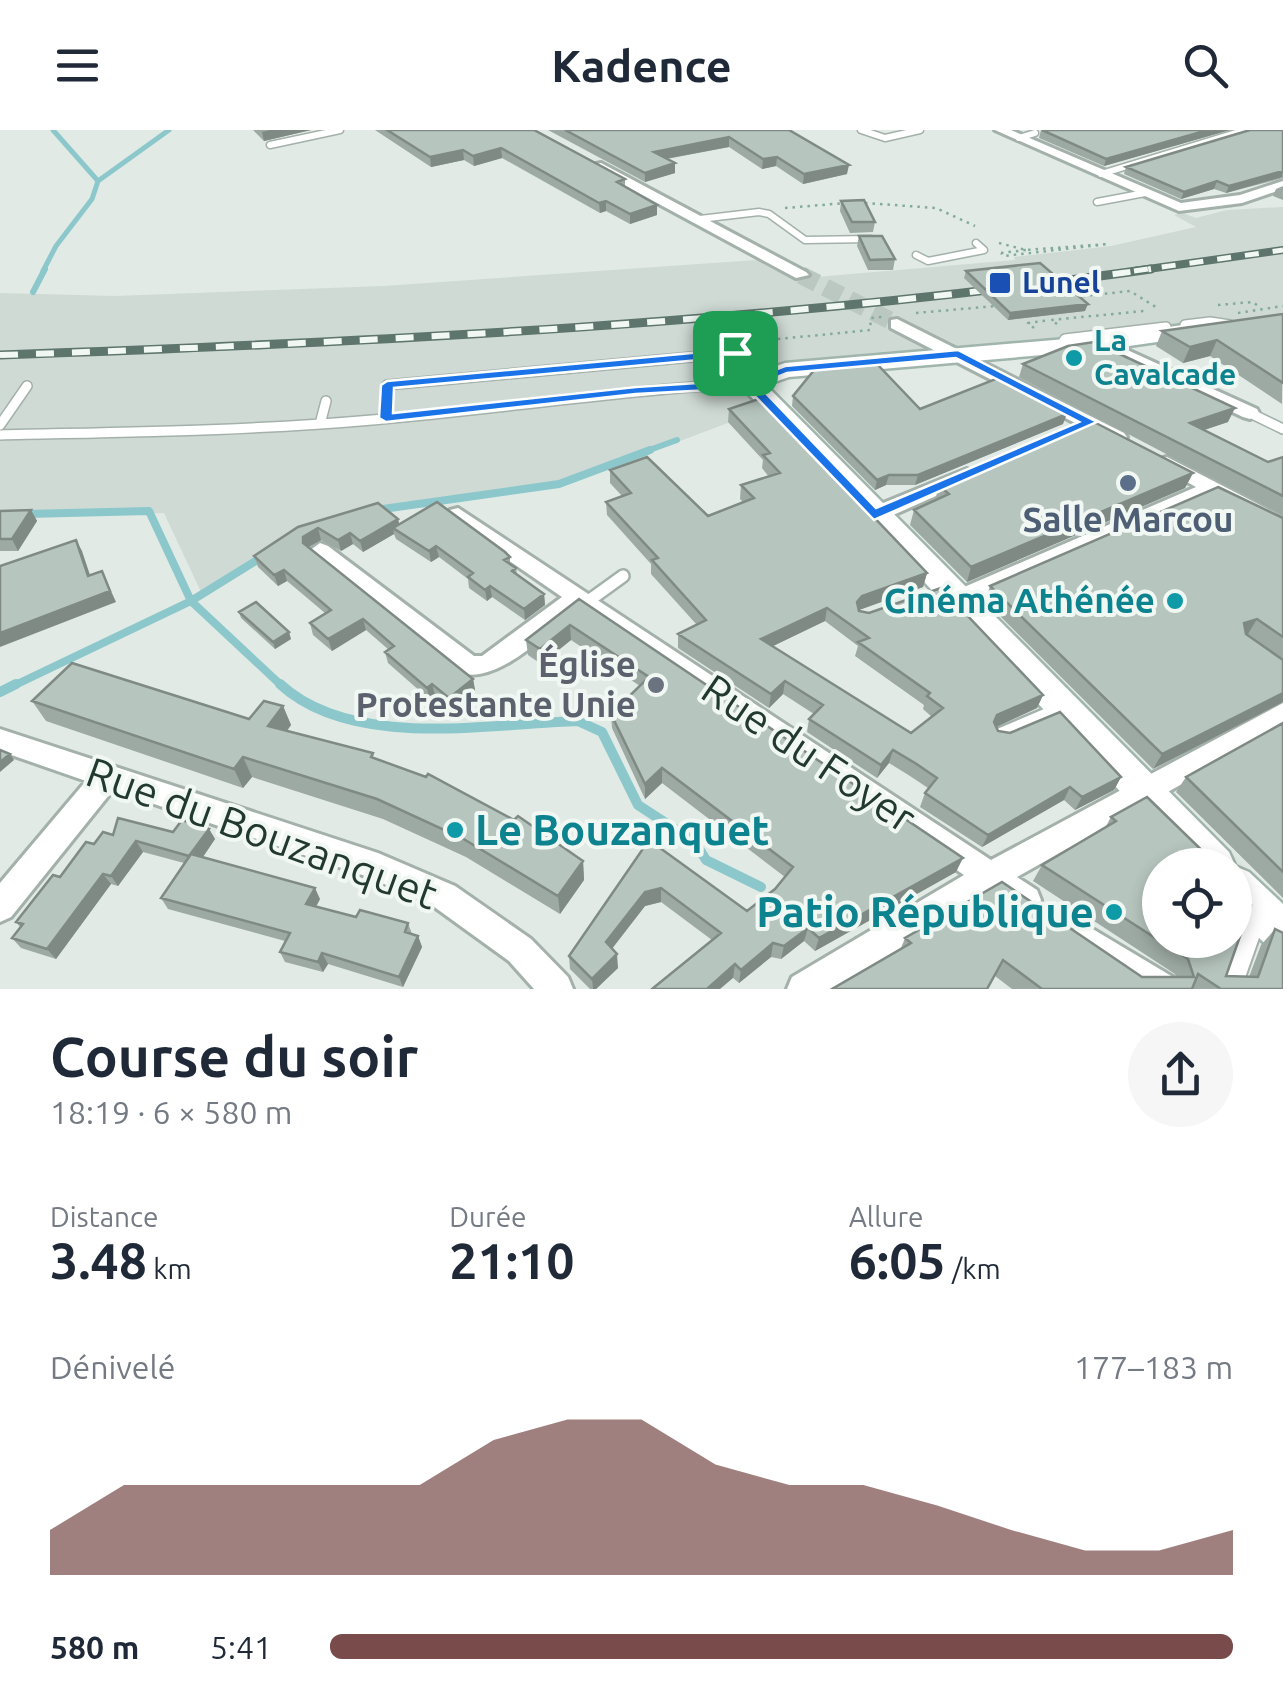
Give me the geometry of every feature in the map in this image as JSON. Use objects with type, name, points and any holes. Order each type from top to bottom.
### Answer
[{"type":"main road","points":[[1197,848],[944,594],[750,384],[785,370],[1008,351],[1064,339],[1101,343],[1249,313]]},
{"type":"street","points":[[1001,130],[1179,207],[1242,199],[1283,185]]},
{"type":"street","points":[[588,160],[801,275]]},
{"type":"street","points":[[898,318],[958,354],[1283,526]]},
{"type":"street","points":[[1101,343],[1250,413]]},
{"type":"street","points":[[1060,436],[1090,422]]},
{"type":"street","points":[[874,515],[993,464]]},
{"type":"street","points":[[944,594],[1213,488]]},
{"type":"street","name":"Rue du Foyer","points":[[458,515],[1161,989]]},
{"type":"street","points":[[320,551],[470,666],[487,665],[582,600]]},
{"type":"street","points":[[804,989],[990,876],[1283,714]]},
{"type":"street","name":"Rue du Bouzanquet","points":[[0,740],[378,867],[444,896],[520,950],[556,989]]},
{"type":"street","points":[[0,907],[107,776]]},
{"type":"street","points":[[1228,989],[1250,926],[1260,910]]},
{"type":"lane","points":[[270,144],[340,130]]},
{"type":"lane","points":[[862,130],[884,138],[920,130]]},
{"type":"lane","points":[[1102,174],[1246,130]]},
{"type":"lane","points":[[1019,138],[1035,133]]},
{"type":"lane","points":[[1097,202],[1145,192]]},
{"type":"lane","points":[[700,220],[759,212],[769,214],[794,236],[806,240],[882,239]]},
{"type":"lane","points":[[916,255],[928,262],[984,250],[976,243]]},
{"type":"lane","points":[[1064,339],[1210,322],[1249,313]]},
{"type":"lane","points":[[0,435],[320,424],[386,418],[636,390],[750,384],[735,353],[387,385],[386,418]]},
{"type":"lane","points":[[0,425],[28,386]]},
{"type":"lane","points":[[320,424],[326,401]]},
{"type":"lane","points":[[1250,413],[1283,429]]},
{"type":"lane","points":[[582,600],[622,576]]},
{"type":"lane","points":[[1000,736],[1062,710]]},
{"type":"path","points":[[759,212],[821,204],[908,202],[950,210],[962,217]]},
{"type":"path","points":[[1007,248],[1108,244],[1004,256],[1001,253],[1026,250]]},
{"type":"path","points":[[1034,328],[1028,323],[1156,310],[1130,291],[1070,298]]},
{"type":"path","points":[[735,353],[740,343],[870,330],[872,318],[997,306]]},
{"type":"path","points":[[1249,313],[1283,306]]},
{"type":"path","points":[[1046,316],[1064,339]]},
{"type":"path","points":[[833,333],[839,342]]},
{"type":"shaded area","points":[[1283,207],[1283,318],[759,369],[745,391],[762,410],[564,485],[463,496],[359,518],[277,551],[202,594],[164,513],[0,516],[0,293],[115,296],[384,286],[756,260],[793,279],[1015,260],[1014,257],[1111,246],[1196,227],[1174,215],[1183,213],[1196,218],[1227,210]]},
{"type":"building","points":[[387,130],[534,130],[625,179],[617,182],[657,205],[630,214],[606,201],[599,203],[501,148],[473,156],[463,150],[430,157]]},
{"type":"building","points":[[565,130],[789,130],[849,165],[804,174],[777,157],[763,159],[729,137],[654,152],[675,163],[645,173]]},
{"type":"building","points":[[1042,130],[1208,130],[1106,159]]},
{"type":"building","points":[[1250,130],[1283,130],[1283,171],[1229,186],[1217,181],[1184,192],[1126,167]]},
{"type":"building","points":[[864,200],[875,222],[852,222],[841,201]]},
{"type":"building","points":[[859,236],[882,236],[895,259],[870,260]]},
{"type":"building","points":[[1040,263],[1088,304],[1010,313],[966,271]]},
{"type":"building","points":[[1283,314],[1283,383],[1217,340],[1190,347],[1162,331]]},
{"type":"building","points":[[1094,342],[1235,408],[1190,423],[1268,462],[1283,457],[1283,496],[1023,364],[1068,346]]},
{"type":"building","points":[[877,364],[920,409],[998,378],[1067,414],[918,475],[889,475],[877,480],[793,396],[815,369]]},
{"type":"building","points":[[759,399],[769,407],[927,573],[862,596],[857,602],[859,611],[869,613],[941,588],[1043,695],[997,715],[994,722],[998,731],[1010,733],[1060,712],[1121,777],[1082,797],[1070,787],[988,835],[925,793],[937,778],[915,763],[893,750],[881,765],[809,719],[823,705],[785,681],[771,694],[678,634],[706,620],[652,560],[658,558],[606,502],[631,493],[610,470],[647,457],[708,516],[754,498],[741,485],[780,473],[763,455],[770,453],[729,409]],"holes":[[[827,608],[869,638],[858,642],[930,693],[927,696],[943,708],[911,733],[761,639]]]},
{"type":"building","points":[[1092,421],[1193,473],[971,567],[914,510],[949,494],[939,486]]},
{"type":"building","points":[[1218,487],[1283,518],[1283,637],[1257,619],[1244,623],[1246,634],[1283,660],[1283,693],[1162,754],[990,586]]},
{"type":"building","points":[[437,502],[505,552],[510,557],[504,560],[516,568],[512,571],[544,594],[524,609],[490,586],[485,590],[468,577],[473,573],[436,546],[429,551],[393,528]]},
{"type":"building","points":[[378,503],[398,519],[360,541],[350,533],[338,540],[318,528],[303,537],[303,543],[473,679],[449,698],[432,684],[427,688],[385,652],[394,646],[363,619],[328,639],[310,623],[331,610],[284,570],[274,575],[254,556],[298,527]]},
{"type":"building","points":[[31,510],[12,539],[0,539],[0,511]]},
{"type":"building","points":[[76,540],[88,576],[102,571],[110,591],[0,633],[0,566]]},
{"type":"building","points":[[579,599],[963,858],[819,938],[808,928],[784,946],[773,943],[741,970],[735,964],[707,989],[652,989],[721,933],[661,888],[645,892],[606,942],[617,954],[592,979],[569,956],[649,840],[747,911],[775,889],[793,867],[662,768],[645,784],[611,714],[649,677],[570,625],[540,649],[526,640]]},
{"type":"building","points":[[256,602],[289,632],[273,642],[239,612]]},
{"type":"building","points":[[72,663],[249,719],[264,701],[283,706],[268,726],[373,753],[371,757],[426,777],[428,774],[514,820],[518,816],[583,861],[558,896],[462,838],[377,799],[243,757],[234,769],[32,701]]},
{"type":"building","points":[[1283,723],[1283,872],[1186,777]]},
{"type":"building","points":[[1147,797],[1200,848],[1142,848],[1142,929],[1042,865],[1116,821],[1111,817]]},
{"type":"building","points":[[118,818],[173,832],[182,820],[209,829],[189,856],[136,841],[111,876],[103,874],[47,949],[12,938],[23,924],[16,922],[53,875],[60,877],[86,842],[94,844],[103,832],[113,835]]},
{"type":"building","points":[[191,854],[315,888],[306,904],[356,917],[360,910],[408,923],[405,932],[418,936],[399,977],[322,953],[318,962],[280,952],[290,933],[161,898]]},
{"type":"building","points":[[1002,882],[1142,977],[1194,977],[1188,959],[1232,958],[1226,976],[1258,977],[1275,929],[1283,933],[1283,989],[1221,989],[1198,974],[1192,989],[1042,989],[1003,960],[987,989],[832,989],[911,943],[905,938]]},
{"type":"waterway","points":[[53,130],[98,181]]},
{"type":"waterway","name":"Le Bouzanquet","points":[[98,181],[169,130]]},
{"type":"waterway","name":"Le Bouzanquet","points":[[43,271],[56,246],[92,199],[98,181]]},
{"type":"waterway","name":"Le Bouzanquet","points":[[33,292],[45,269]]},
{"type":"waterway","points":[[644,452],[677,440]]},
{"type":"waterway","points":[[376,510],[559,484],[650,450]]},
{"type":"waterway","name":"Le Bouzanquet","points":[[27,514],[149,511],[191,601]]},
{"type":"waterway","points":[[191,601],[262,557]]},
{"type":"waterway","points":[[11,687],[191,601]]},
{"type":"waterway","name":"Le Bouzanquet","points":[[191,601],[283,687]]},
{"type":"waterway","points":[[0,692],[16,684]]},
{"type":"waterway","name":"Le Bouzanquet","points":[[280,684],[309,705],[382,726],[463,728],[578,721],[602,732],[638,805],[695,842],[706,860],[761,887]]},
{"type":"tunnel","points":[[801,275],[897,324]]},
{"type":"railway","points":[[1134,271],[1283,250]]},
{"type":"railway","points":[[0,355],[288,344],[721,317],[1008,288],[1151,269]]},
{"type":"place","name":"Lunel","points":[[1000,283]]},
{"type":"place","name":"La Cavalcade","points":[[1074,358]]},
{"type":"place","name":"Salle Marcou","points":[[1128,483]]},
{"type":"place","name":"Cinéma Athénée","points":[[1175,601]]},
{"type":"place","name":"Église Protestante Unie","points":[[656,685]]},
{"type":"place","name":"Le Bouzanquet","points":[[455,830]]},
{"type":"place","name":"Patio République","points":[[1114,912]]},
{"type":"route","points":[[735,353],[387,385],[386,418],[636,390],[750,384],[785,370],[958,354],[1090,422],[874,515],[750,384],[735,353]]}]
